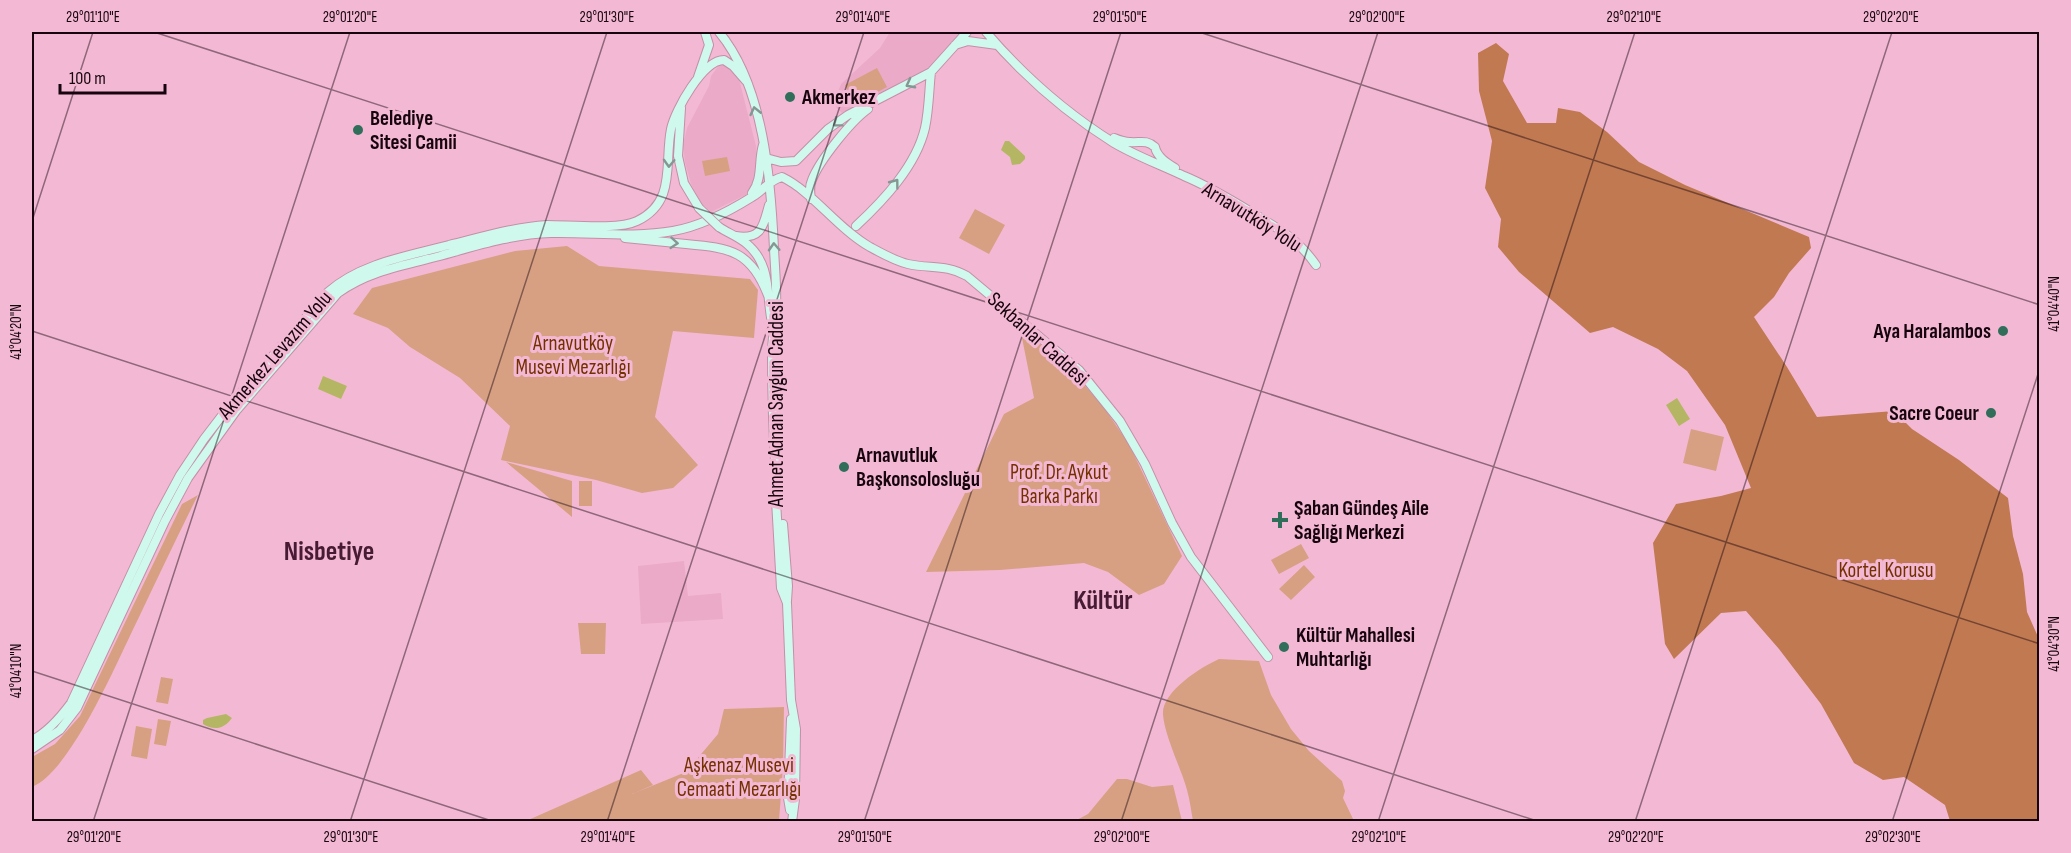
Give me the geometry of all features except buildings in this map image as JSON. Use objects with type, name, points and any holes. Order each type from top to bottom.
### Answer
[{"type":"main road","points":[[698,77],[708,45],[705,32]]},
{"type":"main road","points":[[766,158],[781,162],[796,161],[828,129],[848,115],[931,72],[967,32]]},
{"type":"main road","points":[[986,32],[1021,70],[1081,121],[1137,155],[1183,175]]},
{"type":"main road","name":"Ahmet Adnan Saygun Caddesi","points":[[721,34],[737,59],[753,102],[770,182],[776,308],[773,326],[772,408],[781,588],[787,603],[792,712],[788,798],[792,820]]},
{"type":"main road","points":[[955,46],[968,41],[997,45]]},
{"type":"main road","points":[[698,77],[712,63],[724,60],[733,66],[746,81]]},
{"type":"main road","points":[[842,227],[856,226],[879,205],[903,173],[918,146],[926,121],[931,72]]},
{"type":"main road","name":"Akmerkez Levazım Yolu","points":[[32,740],[46,731],[70,703],[159,514],[194,454],[226,410],[328,292],[344,280],[368,268],[505,231],[531,226],[617,226],[637,222],[653,210],[666,187],[671,128],[698,77]]},
{"type":"main road","points":[[811,199],[811,182],[819,166],[859,116],[888,95]]},
{"type":"main road","points":[[681,107],[678,142],[679,163],[684,183],[699,208],[719,227],[750,246],[760,261],[767,277],[773,326]]},
{"type":"main road","points":[[1102,134],[1122,141],[1149,142],[1155,147],[1156,152],[1183,175]]},
{"type":"main road","points":[[1137,141],[1135,150],[1137,155]]},
{"type":"main road","points":[[746,200],[758,183],[763,144]]},
{"type":"main road","points":[[1146,159],[1152,157],[1156,152]]},
{"type":"main road","name":"Arnavutköy Yolu","points":[[1183,175],[1233,201],[1288,235],[1305,248],[1316,265]]},
{"type":"main road","name":"Sekbanlar Caddesi","points":[[770,182],[782,177],[856,239],[905,263],[945,267],[967,276],[1079,370],[1120,421],[1191,557],[1268,657]]},
{"type":"main road","points":[[595,233],[634,234],[673,231],[713,219],[746,200],[770,182]]},
{"type":"main road","points":[[733,235],[749,237],[759,232],[765,222],[770,200]]},
{"type":"main road","points":[[856,226],[856,239]]},
{"type":"main road","points":[[595,233],[711,246],[728,250],[752,266],[764,284],[769,298]]},
{"type":"main road","name":"Akmerkez Levazım Yolu","points":[[32,749],[60,730],[77,708],[165,521],[205,452],[236,411],[338,293],[351,284],[379,272],[500,240],[526,234],[595,233]]},
{"type":"shaded area","points":[[890,32],[963,32],[933,65],[842,113],[833,104],[841,84],[880,48]]},
{"type":"shaded area","points":[[720,64],[724,64],[739,79],[756,146],[758,167],[753,188],[747,194],[711,212],[702,204],[691,184],[683,145],[687,128],[709,86],[711,76]]},
{"type":"shaded area","points":[[1005,141],[1009,141],[1025,156],[1020,164],[1012,165],[1010,157],[1001,150]]},
{"type":"shaded area","points":[[323,376],[347,386],[341,399],[318,389]]},
{"type":"shaded area","points":[[1677,398],[1690,419],[1679,426],[1666,405]]},
{"type":"shaded area","points":[[684,561],[688,596],[721,593],[723,619],[641,624],[638,566]]},
{"type":"shaded area","points":[[226,714],[232,718],[222,727],[211,728],[203,724],[203,720],[207,718]]},
{"type":"green space","name":"Kortel Korusu","points":[[1496,43],[1509,54],[1503,81],[1527,123],[1556,123],[1558,108],[1580,112],[1607,132],[1639,162],[1685,185],[1809,237],[1811,248],[1789,273],[1774,297],[1754,317],[1817,417],[1894,411],[1912,429],[1959,460],[2008,498],[2013,536],[2023,574],[2027,612],[2039,639],[2039,821],[1950,821],[1945,805],[1904,777],[1883,780],[1854,763],[1821,704],[1779,649],[1746,611],[1721,613],[1674,659],[1665,644],[1653,543],[1676,504],[1751,488],[1725,425],[1687,371],[1658,349],[1613,327],[1590,333],[1519,272],[1498,247],[1501,219],[1485,188],[1492,141],[1479,91],[1478,53]]},
{"type":"green space","points":[[877,68],[887,87],[855,104],[845,85]]},
{"type":"green space","points":[[727,157],[730,171],[705,176],[702,161]]},
{"type":"green space","points":[[975,209],[1005,225],[989,254],[959,238]]},
{"type":"green space","name":"Arnavutköy Musevi Mezarlığı","points":[[567,246],[599,266],[750,279],[758,290],[754,338],[673,331],[655,417],[698,465],[673,488],[642,493],[596,480],[501,460],[510,426],[460,378],[410,347],[388,328],[353,314],[372,288],[515,251]]},
{"type":"green space","name":"Prof. Dr. Aykut Barka Parkı","points":[[1025,329],[1081,381],[1104,408],[1129,444],[1182,556],[1164,584],[1139,595],[1108,572],[1084,563],[1000,570],[926,572],[1004,414],[1034,398],[1021,333]]},
{"type":"green space","points":[[1691,429],[1724,437],[1716,471],[1683,463]]},
{"type":"green space","points":[[506,462],[572,481],[572,517]]},
{"type":"green space","points":[[579,481],[592,481],[592,506],[579,506]]},
{"type":"green space","points":[[198,495],[94,710],[63,759],[47,777],[32,787],[32,757],[55,744],[80,716],[182,504]]},
{"type":"green space","points":[[1301,544],[1309,558],[1279,574],[1271,560]]},
{"type":"green space","points":[[1304,565],[1315,577],[1291,600],[1279,589]]},
{"type":"green space","points":[[578,623],[606,623],[605,654],[581,654]]},
{"type":"green space","points":[[1219,659],[1259,661],[1271,695],[1291,729],[1309,751],[1342,781],[1345,791],[1343,798],[1354,821],[1193,821],[1187,790],[1164,724],[1164,706],[1175,689],[1184,681]]},
{"type":"green space","points":[[161,677],[173,679],[168,704],[156,702]]},
{"type":"green space","name":"Aşkenaz Musevi Cemaati Mezarlığı","points":[[784,707],[779,821],[526,821],[641,770],[653,785],[632,794],[686,772],[718,734],[724,709]]},
{"type":"green space","points":[[158,719],[171,721],[166,746],[154,744]]},
{"type":"green space","points":[[136,726],[152,729],[147,759],[131,756]]},
{"type":"green space","points":[[1117,779],[1127,779],[1152,787],[1173,785],[1182,821],[1075,821],[1088,814]]},
{"type":"place","name":"Akmerkez","points":[[790,97]]},
{"type":"place","name":"Belediye Sitesi Camii","points":[[358,130]]},
{"type":"place","name":"Aya Haralambos","points":[[2003,331]]},
{"type":"place","name":"Sacre Coeur","points":[[1991,413]]},
{"type":"place","name":"Arnavutluk Başkonsolosluğu","points":[[844,467]]},
{"type":"place","name":"Şaban Gündeş Aile Sağlığı Merkezi","points":[[1280,520]]},
{"type":"place","name":"Kültür Mahallesi Muhtarlığı","points":[[1284,647]]},
{"type":"district","name":"Nisbetiye","points":[[329,552]]},
{"type":"district","name":"Kültür","points":[[1103,601]]}]
